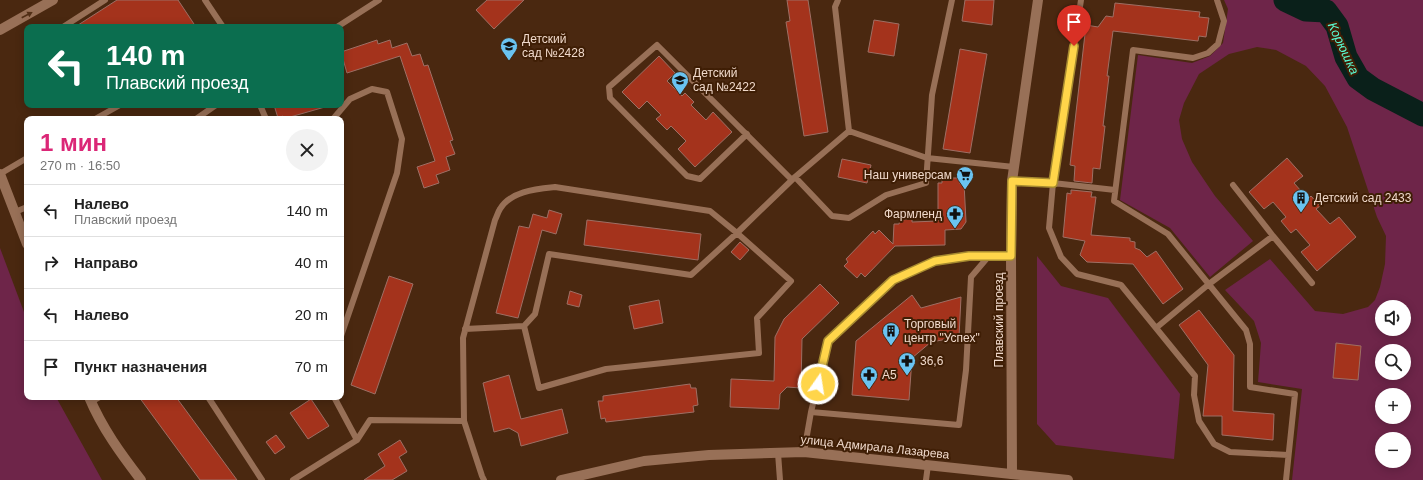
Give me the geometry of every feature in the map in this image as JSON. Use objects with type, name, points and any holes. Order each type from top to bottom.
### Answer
[{"type":"street","points":[[0,30],[53,0]]},
{"type":"street","name":"Плавский проезд","points":[[1012,474],[1012,181],[1038,0]]},
{"type":"street","points":[[0,174],[24,236]]},
{"type":"street","points":[[94,400],[108,434],[123,457],[141,480]]},
{"type":"street","name":"улица Адмирала Лазарева","points":[[561,480],[644,461],[709,455],[804,452],[1068,480]]},
{"type":"lane","points":[[68,24],[105,0]]},
{"type":"lane","points":[[205,0],[221,24]]},
{"type":"lane","points":[[342,24],[379,0]]},
{"type":"lane","points":[[838,0],[835,7],[849,131]]},
{"type":"lane","points":[[747,134],[700,179],[687,176],[610,98],[609,87],[657,45],[832,216],[849,218],[886,195],[926,184],[932,96],[952,0]]},
{"type":"lane","points":[[1080,0],[1053,183],[1049,228],[1061,257],[1077,274],[1121,285],[1195,376],[1194,395],[1199,421],[1214,444],[1230,452],[1288,455]]},
{"type":"lane","points":[[1217,0],[1224,21],[1218,44],[1208,53],[1193,58],[1133,50],[1114,202],[1168,234],[1246,330],[1250,344],[1250,387],[1295,394],[1286,480]]},
{"type":"lane","points":[[344,107],[350,100],[372,89],[387,92],[402,139],[397,173],[344,327]]},
{"type":"lane","points":[[100,116],[115,108]]},
{"type":"lane","points":[[200,116],[212,108]]},
{"type":"lane","points":[[336,116],[343,108]]},
{"type":"lane","points":[[849,131],[927,158],[1014,167]]},
{"type":"lane","points":[[465,329],[524,326],[535,314],[549,254],[691,275],[738,233],[794,178],[849,131]]},
{"type":"lane","points":[[0,174],[24,160]]},
{"type":"lane","points":[[1012,181],[1053,183],[1115,190]]},
{"type":"lane","points":[[1233,185],[1312,283]]},
{"type":"lane","points":[[484,480],[464,421],[463,338],[495,220],[501,208],[508,200],[530,190],[555,187],[710,211],[738,233],[791,280],[757,318],[759,353],[606,369],[538,388],[524,326]]},
{"type":"lane","points":[[15,212],[24,208]]},
{"type":"lane","points":[[1156,328],[1208,284],[1273,236]]},
{"type":"lane","points":[[804,452],[811,412],[828,341],[893,280],[935,261],[969,256],[1011,256]]},
{"type":"lane","points":[[811,412],[959,425],[966,370],[971,277],[988,257]]},
{"type":"lane","points":[[210,400],[262,480]]},
{"type":"lane","points":[[336,400],[357,440]]},
{"type":"lane","points":[[293,480],[357,440],[370,420],[464,421]]},
{"type":"lane","points":[[778,453],[780,480]]},
{"type":"lane","points":[[926,480],[928,465]]},
{"type":"shaded area","points":[[1224,0],[1423,0],[1423,480],[1292,480],[1302,389],[1258,382],[1261,343],[1254,321],[1225,290],[1270,259],[1315,311],[1343,314],[1368,307],[1375,300],[1380,287],[1385,264],[1386,236],[1377,217],[1347,127],[1325,86],[1306,66],[1276,50],[1257,47],[1229,54],[1199,74],[1184,103],[1179,120],[1182,139],[1192,162],[1215,196],[1253,241],[1210,277],[1170,228],[1120,200],[1138,55],[1192,63],[1210,56],[1223,43],[1228,9]]},
{"type":"shaded area","points":[[0,248],[24,312],[24,400],[58,400],[102,480],[0,480]]},
{"type":"shaded area","points":[[1037,256],[1061,286],[1108,298],[1180,394],[1174,459],[1056,445],[1037,424]]},
{"type":"building","points":[[117,0],[178,0],[194,24],[80,24]]},
{"type":"building","points":[[487,0],[524,0],[494,29],[476,10]]},
{"type":"building","points":[[787,0],[808,0],[828,132],[804,136],[786,22],[790,21]]},
{"type":"building","points":[[965,0],[994,0],[992,25],[962,21]]},
{"type":"building","points":[[1115,3],[1200,12],[1199,17],[1209,18],[1206,37],[1199,36],[1198,41],[1113,31],[1107,76],[1109,76],[1100,169],[1093,168],[1092,183],[1074,181],[1075,166],[1070,165],[1086,25],[1098,27],[1106,16],[1113,17]]},
{"type":"building","points":[[874,20],[899,24],[894,56],[868,52]]},
{"type":"building","points":[[377,40],[378,44],[390,40],[392,48],[407,43],[412,56],[420,54],[424,66],[428,65],[453,140],[450,141],[455,154],[446,157],[450,170],[436,175],[439,183],[424,188],[417,167],[435,161],[400,56],[347,73],[344,62],[344,51]]},
{"type":"building","points":[[960,49],[987,54],[970,153],[943,149]]},
{"type":"building","points":[[659,56],[675,73],[667,81],[682,96],[685,93],[694,102],[691,105],[706,120],[713,112],[732,132],[695,167],[678,149],[686,141],[671,126],[667,130],[656,119],[661,115],[647,101],[639,109],[622,92]]},
{"type":"building","points":[[275,108],[322,108],[294,116],[277,116]]},
{"type":"building","name":"Детский сад 2433","points":[[1287,158],[1303,176],[1294,183],[1308,199],[1311,196],[1320,206],[1316,209],[1330,224],[1339,217],[1356,237],[1317,271],[1301,252],[1310,245],[1296,229],[1291,233],[1281,221],[1286,217],[1273,202],[1264,209],[1249,192]]},
{"type":"building","points":[[842,159],[871,165],[867,183],[838,177]]},
{"type":"building","points":[[942,178],[960,178],[960,184],[964,183],[966,222],[961,229],[945,230],[945,245],[895,246],[865,277],[861,273],[857,278],[844,266],[848,262],[846,259],[873,231],[875,234],[879,230],[893,244],[894,224],[899,224],[900,220],[912,219],[912,222],[938,221],[938,183],[942,183]]},
{"type":"building","points":[[1071,190],[1092,192],[1091,197],[1096,197],[1091,235],[1130,238],[1130,241],[1135,242],[1135,248],[1140,250],[1147,257],[1156,251],[1183,289],[1163,304],[1133,264],[1087,262],[1080,255],[1085,241],[1063,237],[1067,193],[1071,194]]},
{"type":"building","points":[[549,210],[562,214],[556,234],[542,230],[518,318],[496,313],[519,226],[529,228],[533,214],[547,218]]},
{"type":"building","points":[[587,220],[701,234],[698,260],[584,245]]},
{"type":"building","points":[[740,242],[749,250],[740,260],[731,252]]},
{"type":"building","points":[[389,276],[413,284],[375,394],[351,385]]},
{"type":"building","points":[[820,284],[839,303],[802,339],[801,388],[787,387],[780,394],[779,409],[730,407],[731,379],[774,381],[775,337],[784,319]]},
{"type":"building","points":[[570,291],[582,295],[579,307],[567,304]]},
{"type":"building","name":"Торговый центр \"Успех\"","points":[[912,295],[921,308],[961,297],[959,337],[931,342],[912,358],[909,400],[852,395],[856,341]]},
{"type":"building","points":[[659,300],[663,323],[634,329],[629,306]]},
{"type":"building","points":[[1199,310],[1234,355],[1233,411],[1274,414],[1273,440],[1222,435],[1222,416],[1203,416],[1208,365],[1179,325]]},
{"type":"building","points":[[1336,343],[1361,346],[1358,380],[1333,378]]},
{"type":"building","points":[[509,375],[521,419],[562,409],[568,433],[521,446],[518,433],[509,428],[494,432],[483,383]]},
{"type":"building","points":[[690,384],[691,388],[696,388],[698,405],[693,406],[694,412],[606,422],[605,418],[601,419],[598,401],[603,401],[603,396]]},
{"type":"building","points":[[141,400],[178,400],[237,480],[200,480]]},
{"type":"building","points":[[312,400],[329,426],[308,439],[290,413]]},
{"type":"building","points":[[276,435],[285,447],[275,454],[266,442]]},
{"type":"building","points":[[400,440],[407,452],[399,457],[407,471],[392,480],[364,480],[385,466],[378,454]]},
{"type":"waterway","name":"Корюшка","points":[[1285,0],[1306,10],[1326,11],[1337,26],[1346,57],[1358,78],[1373,89],[1423,115]]},
{"type":"place","name":"Детский сад №2428","points":[[509,61]]},
{"type":"place","name":"Детский сад №2422","points":[[680,95]]},
{"type":"place","name":"Наш универсам","points":[[965,190]]},
{"type":"place","name":"Детский сад 2433","points":[[1301,213]]},
{"type":"place","name":"Фармленд","points":[[955,229]]},
{"type":"place","name":"Торговый центр \"Успех\"","points":[[891,346]]},
{"type":"place","name":"36,6","points":[[907,376]]},
{"type":"place","name":"А5","points":[[869,390]]},
{"type":"route","points":[[818,384],[828,341],[893,280],[935,261],[969,256],[1011,256],[1012,181],[1053,183],[1074,46]]}]
